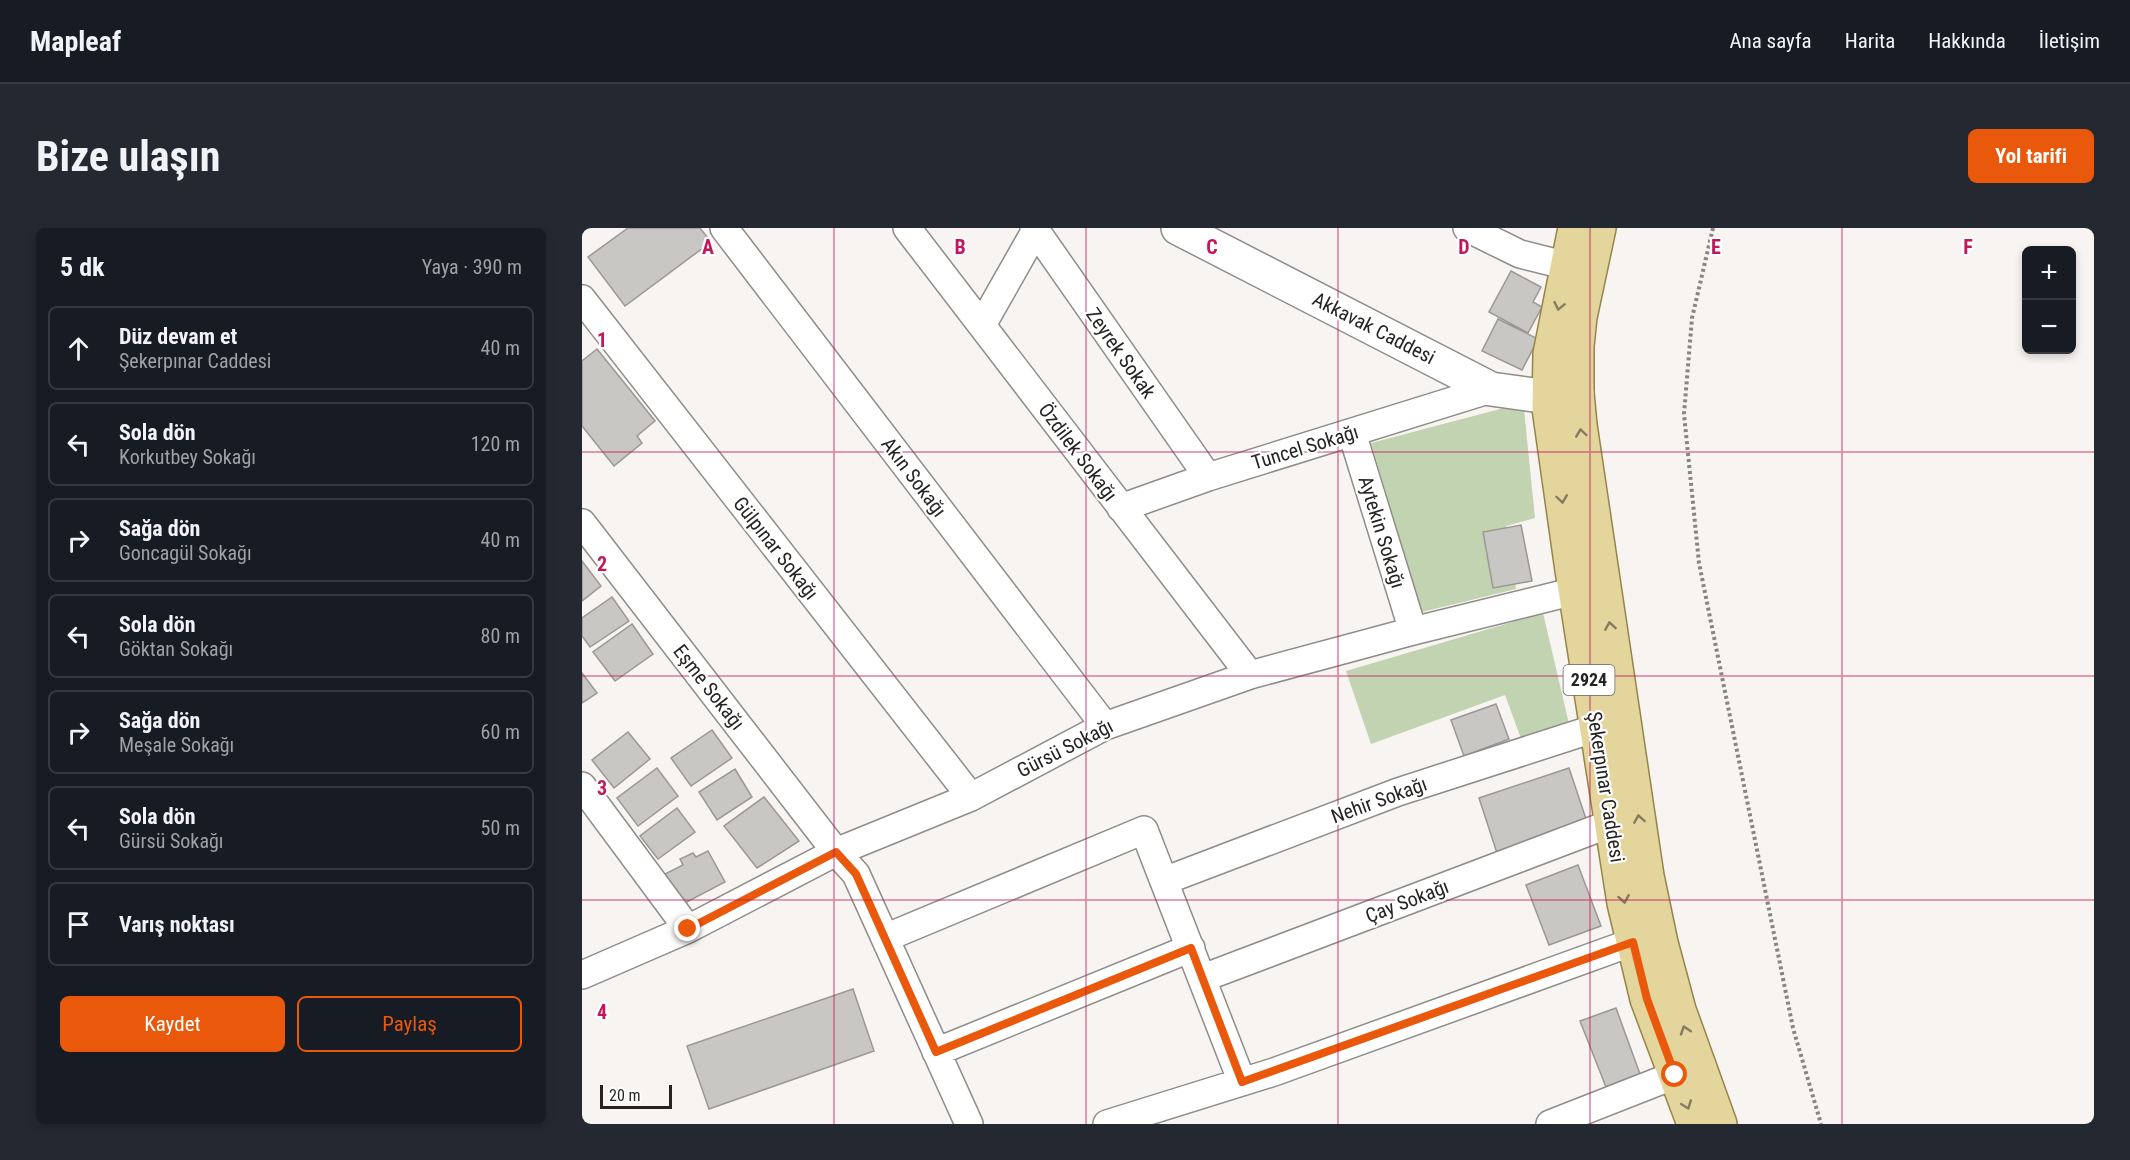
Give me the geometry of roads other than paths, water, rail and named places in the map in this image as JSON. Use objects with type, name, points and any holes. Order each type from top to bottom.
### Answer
[{"type":"main road","name":"Şekerpınar Caddesi","points":[[1575,228],[1550,354],[1563,395],[1581,436],[1647,876],[1661,943],[1688,1037],[1720,1124]]},
{"type":"main road","name":"Şekerpınar Caddesi","points":[[1599,228],[1580,317],[1577,346],[1563,395],[1575,591],[1624,903],[1647,999],[1694,1124]]},
{"type":"street","name":"Akın Sokağı","points":[[724,228],[1105,726]]},
{"type":"street","name":"Özdilek Sokağı","points":[[907,228],[1250,675]]},
{"type":"street","name":"Akkavak Caddesi","points":[[1178,228],[1491,389],[1563,395]]},
{"type":"street","points":[[1467,228],[1520,254],[1568,266]]},
{"type":"street","points":[[982,326],[1036,229]]},
{"type":"street","name":"Zeyrek Sokak","points":[[1036,229],[1208,477]]},
{"type":"street","name":"Gülpınar Sokağı","points":[[582,299],[971,796]]},
{"type":"street","name":"Tuncel Sokağı","points":[[1121,508],[1208,477],[1491,389]]},
{"type":"street","name":"Aytekin Sokağı","points":[[1352,433],[1413,631]]},
{"type":"street","name":"Eşme Sokağı","points":[[582,523],[836,852],[856,874],[969,1124]]},
{"type":"street","name":"Gürsü Sokağı","points":[[582,975],[688,929],[836,852],[971,796],[1105,726],[1250,675],[1413,631],[1575,591]]},
{"type":"street","name":"Nehir Sokağı","points":[[1164,881],[1398,792],[1596,728]]},
{"type":"street","points":[[582,786],[688,929]]},
{"type":"street","name":"Çay Sokağı","points":[[1203,978],[1612,824]]},
{"type":"street","points":[[885,938],[1144,830],[1242,1082]]},
{"type":"street","points":[[1107,1124],[1242,1082],[1633,942]]},
{"type":"street","points":[[936,1052],[1191,948]]},
{"type":"street","points":[[1550,1124],[1675,1075]]}]
